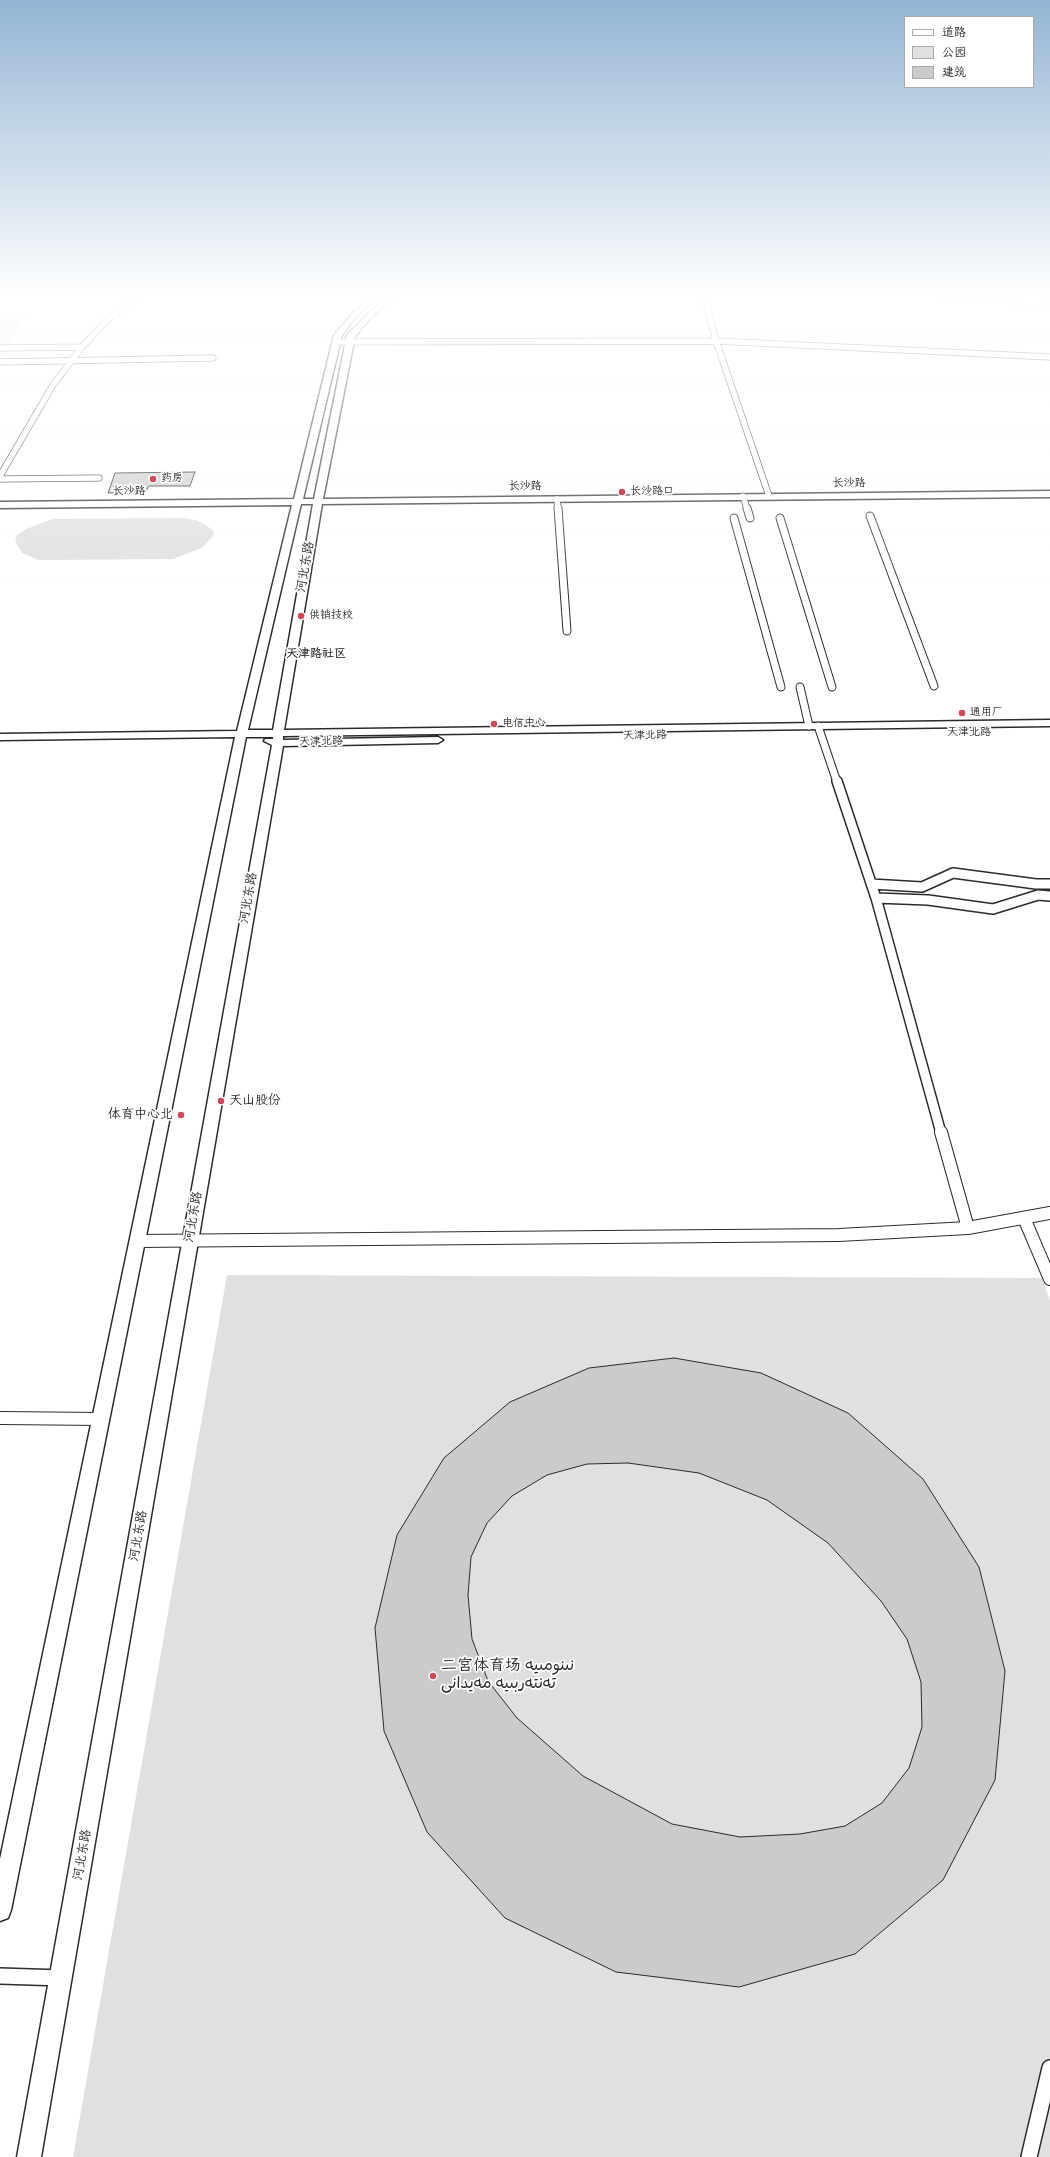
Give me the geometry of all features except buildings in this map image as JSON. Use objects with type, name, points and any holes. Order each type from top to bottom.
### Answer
[{"type":"main road","points":[[0,1910],[242,735],[323,397]]},
{"type":"main road","name":"河北东路","points":[[29,2157],[62,1978],[318,500],[339,397]]},
{"type":"main road","name":"长沙路","points":[[0,505],[1050,491]]},
{"type":"main road","name":"长沙路","points":[[318,500],[557,499],[742,496],[768,494],[1050,494]]},
{"type":"main road","name":"长沙路","points":[[0,502],[297,501]]},
{"type":"main road","name":"天津北路","points":[[0,737],[242,735],[278,737],[817,729],[1050,723]]},
{"type":"main road","name":"天津北路","points":[[817,729],[1050,732]]},
{"type":"street","points":[[46,397],[0,477],[99,478]]},
{"type":"street","points":[[735,397],[768,494]]},
{"type":"street","points":[[742,496],[750,518]]},
{"type":"street","points":[[557,499],[567,631]]},
{"type":"street","points":[[870,516],[934,686]]},
{"type":"street","points":[[734,518],[781,688]]},
{"type":"street","points":[[780,518],[832,687]]},
{"type":"street","points":[[800,687],[817,729],[876,898],[968,1228]]},
{"type":"street","points":[[871,884],[922,887],[953,872],[1036,884],[1050,884]]},
{"type":"street","points":[[876,898],[928,900],[993,909],[1038,895],[1050,896]]},
{"type":"street","points":[[137,1241],[839,1235],[968,1228],[1050,1213]]},
{"type":"street","points":[[1024,1218],[1050,1279]]},
{"type":"street","points":[[0,1418],[101,1419]]},
{"type":"street","points":[[0,1976],[62,1978]]},
{"type":"street","points":[[1029,2157],[1050,2068]]},
{"type":"green space","points":[[183,518],[196,520],[207,526],[213,530],[214,535],[202,548],[173,559],[39,560],[22,553],[15,541],[17,535],[26,529],[52,519]]},
{"type":"green space","points":[[227,1275],[1042,1278],[1050,1301],[1050,2157],[73,2157]]},
{"type":"place","name":"药房","points":[[153,479]]},
{"type":"place","name":"长沙路口","points":[[622,492]]},
{"type":"place","name":"供销技校","points":[[301,616]]},
{"type":"place","name":"通用厂","points":[[962,713]]},
{"type":"place","name":"电信中心","points":[[494,724]]},
{"type":"place","name":"天山股份","points":[[221,1101]]},
{"type":"place","name":"体育中心北","points":[[181,1115]]},
{"type":"place","name":"二宫体育场 نىنومىيە تەنتەربىيە مەيدانى","points":[[433,1676]]},
{"type":"district","name":"天津路社区","points":[[316,654]]}]
